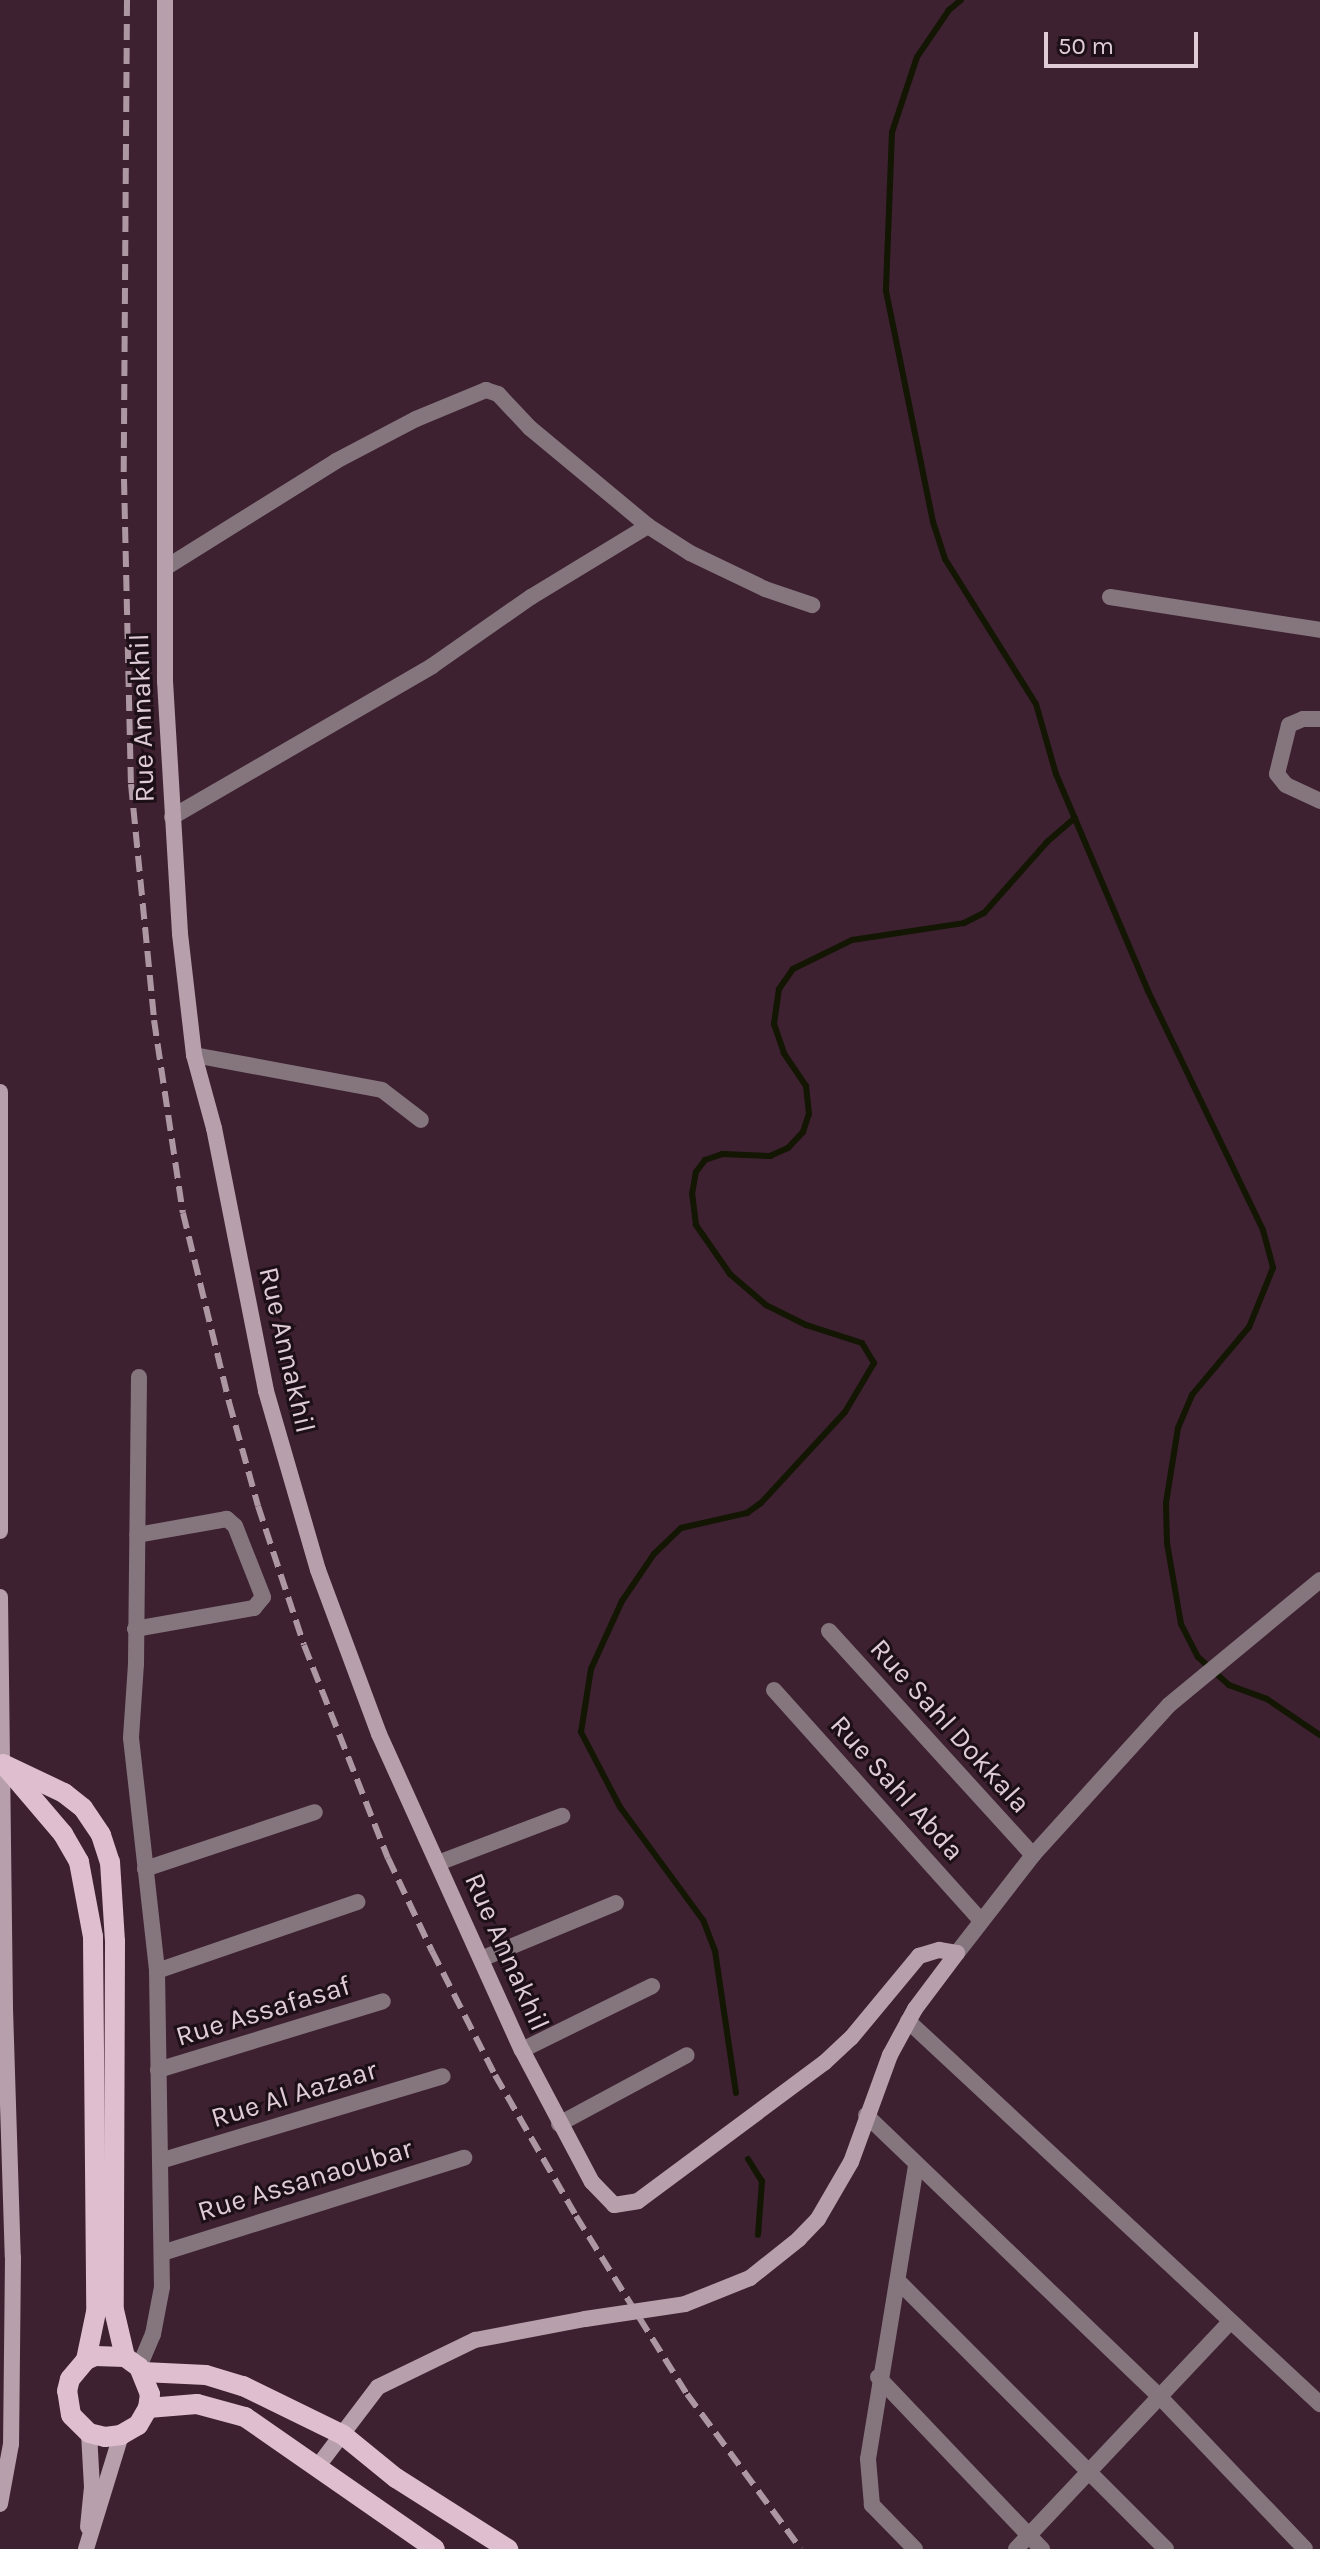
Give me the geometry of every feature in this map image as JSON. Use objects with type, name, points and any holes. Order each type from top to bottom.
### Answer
[{"type":"main road","points":[[1,1763],[43,1781],[83,1808],[101,1835],[110,1862],[115,1941],[114,2310],[150,2394],[148,2408],[138,2425],[121,2435],[105,2437],[89,2433],[71,2415],[67,2391],[70,2379],[86,2360],[96,2312],[93,1937],[79,1862],[63,1834],[1,1763]]},
{"type":"main road","points":[[86,2360],[105,2354],[136,2366],[206,2375],[243,2386],[343,2435],[396,2478],[508,2549]]},
{"type":"main road","points":[[148,2408],[197,2404],[245,2417],[435,2549]]},
{"type":"street","name":"Rue Annakhil","points":[[165,0],[165,681],[180,934],[194,1055],[214,1128],[266,1391],[318,1570],[379,1734],[522,2050],[559,2124],[602,2196],[614,2205],[630,2205],[824,2063],[851,2038],[919,1956],[939,1950],[957,1953]]},
{"type":"street","points":[[165,568],[336,461],[416,419],[486,390],[498,394],[530,428],[648,526],[715,565],[812,605]]},
{"type":"street","points":[[172,817],[432,666],[531,597],[648,526]]},
{"type":"street","points":[[1110,597],[1320,630]]},
{"type":"street","points":[[1320,719],[1303,719],[1289,725],[1277,774],[1286,785],[1320,801]]},
{"type":"street","points":[[194,1055],[382,1090],[421,1120]]},
{"type":"street","points":[[0,1092],[0,1531]]},
{"type":"street","points":[[136,2366],[153,2334],[162,2287],[157,1971],[131,1738],[139,1377]]},
{"type":"street","points":[[135,1629],[254,1608],[263,1597],[235,1526],[227,1519],[137,1535]]},
{"type":"street","points":[[318,2466],[378,2387],[461,2346],[475,2340],[585,2319],[685,2304],[750,2278],[799,2239],[827,2207],[846,2174],[890,2055],[908,2021],[1033,1855],[1169,1705],[1231,1657],[1320,1580]]},
{"type":"street","points":[[0,1597],[11,2444],[0,2504]]},
{"type":"street","name":"Rue Sahl Dokkala","points":[[829,1631],[1033,1855]]},
{"type":"street","name":"Rue Sahl Abda","points":[[774,1690],[981,1921]]},
{"type":"street","points":[[145,1869],[315,1812]]},
{"type":"street","points":[[438,1863],[562,1816]]},
{"type":"street","points":[[157,1971],[357,1902]]},
{"type":"street","points":[[481,1959],[616,1903]]},
{"type":"street","points":[[522,2050],[652,1986]]},
{"type":"street","name":"Rue Assafasaf","points":[[158,2070],[383,2001]]},
{"type":"street","points":[[908,2021],[1320,2404]]},
{"type":"street","points":[[559,2124],[687,2055]]},
{"type":"street","name":"Rue Al Aazaar","points":[[160,2161],[443,2076]]},
{"type":"street","points":[[866,2115],[1159,2396],[1305,2549]]},
{"type":"street","name":"Rue Assanaoubar","points":[[162,2253],[464,2158]]},
{"type":"street","points":[[915,2549],[872,2505],[868,2459],[878,2377],[898,2281],[916,2165]]},
{"type":"street","points":[[898,2281],[1166,2549]]},
{"type":"street","points":[[1016,2549],[1231,2321]]},
{"type":"street","points":[[878,2377],[1042,2549]]},
{"type":"street","points":[[86,2549],[92,2487],[89,2433]]},
{"type":"street","points":[[86,2549],[102,2507],[121,2435]]},
{"type":"waterway","points":[[961,0],[949,10],[917,57],[892,132],[886,291],[933,522],[945,559],[1036,704],[1056,774],[1148,991],[1263,1230],[1273,1268],[1249,1327],[1192,1395],[1178,1428],[1166,1503],[1167,1543],[1181,1624],[1198,1657],[1229,1685],[1267,1699],[1320,1735]]},
{"type":"waterway","points":[[736,2093],[715,1951],[703,1920],[620,1807],[581,1732],[591,1669],[622,1601],[654,1554],[681,1528],[747,1513],[761,1503],[845,1412],[874,1363],[862,1343],[806,1325],[766,1305],[730,1274],[696,1225],[692,1194],[696,1172],[705,1160],[722,1154],[770,1156],[788,1148],[803,1132],[809,1114],[806,1086],[784,1053],[774,1024],[779,989],[793,969],[852,940],[964,923],[984,913],[1047,842],[1075,818]]},
{"type":"waterway","points":[[748,2159],[762,2181],[758,2235]]},
{"type":"railway","points":[[127,0],[124,479],[131,784],[154,1020],[183,1213],[229,1402],[258,1506],[304,1645],[388,1858],[432,1951],[495,2075],[576,2216],[687,2394],[801,2549]]}]
